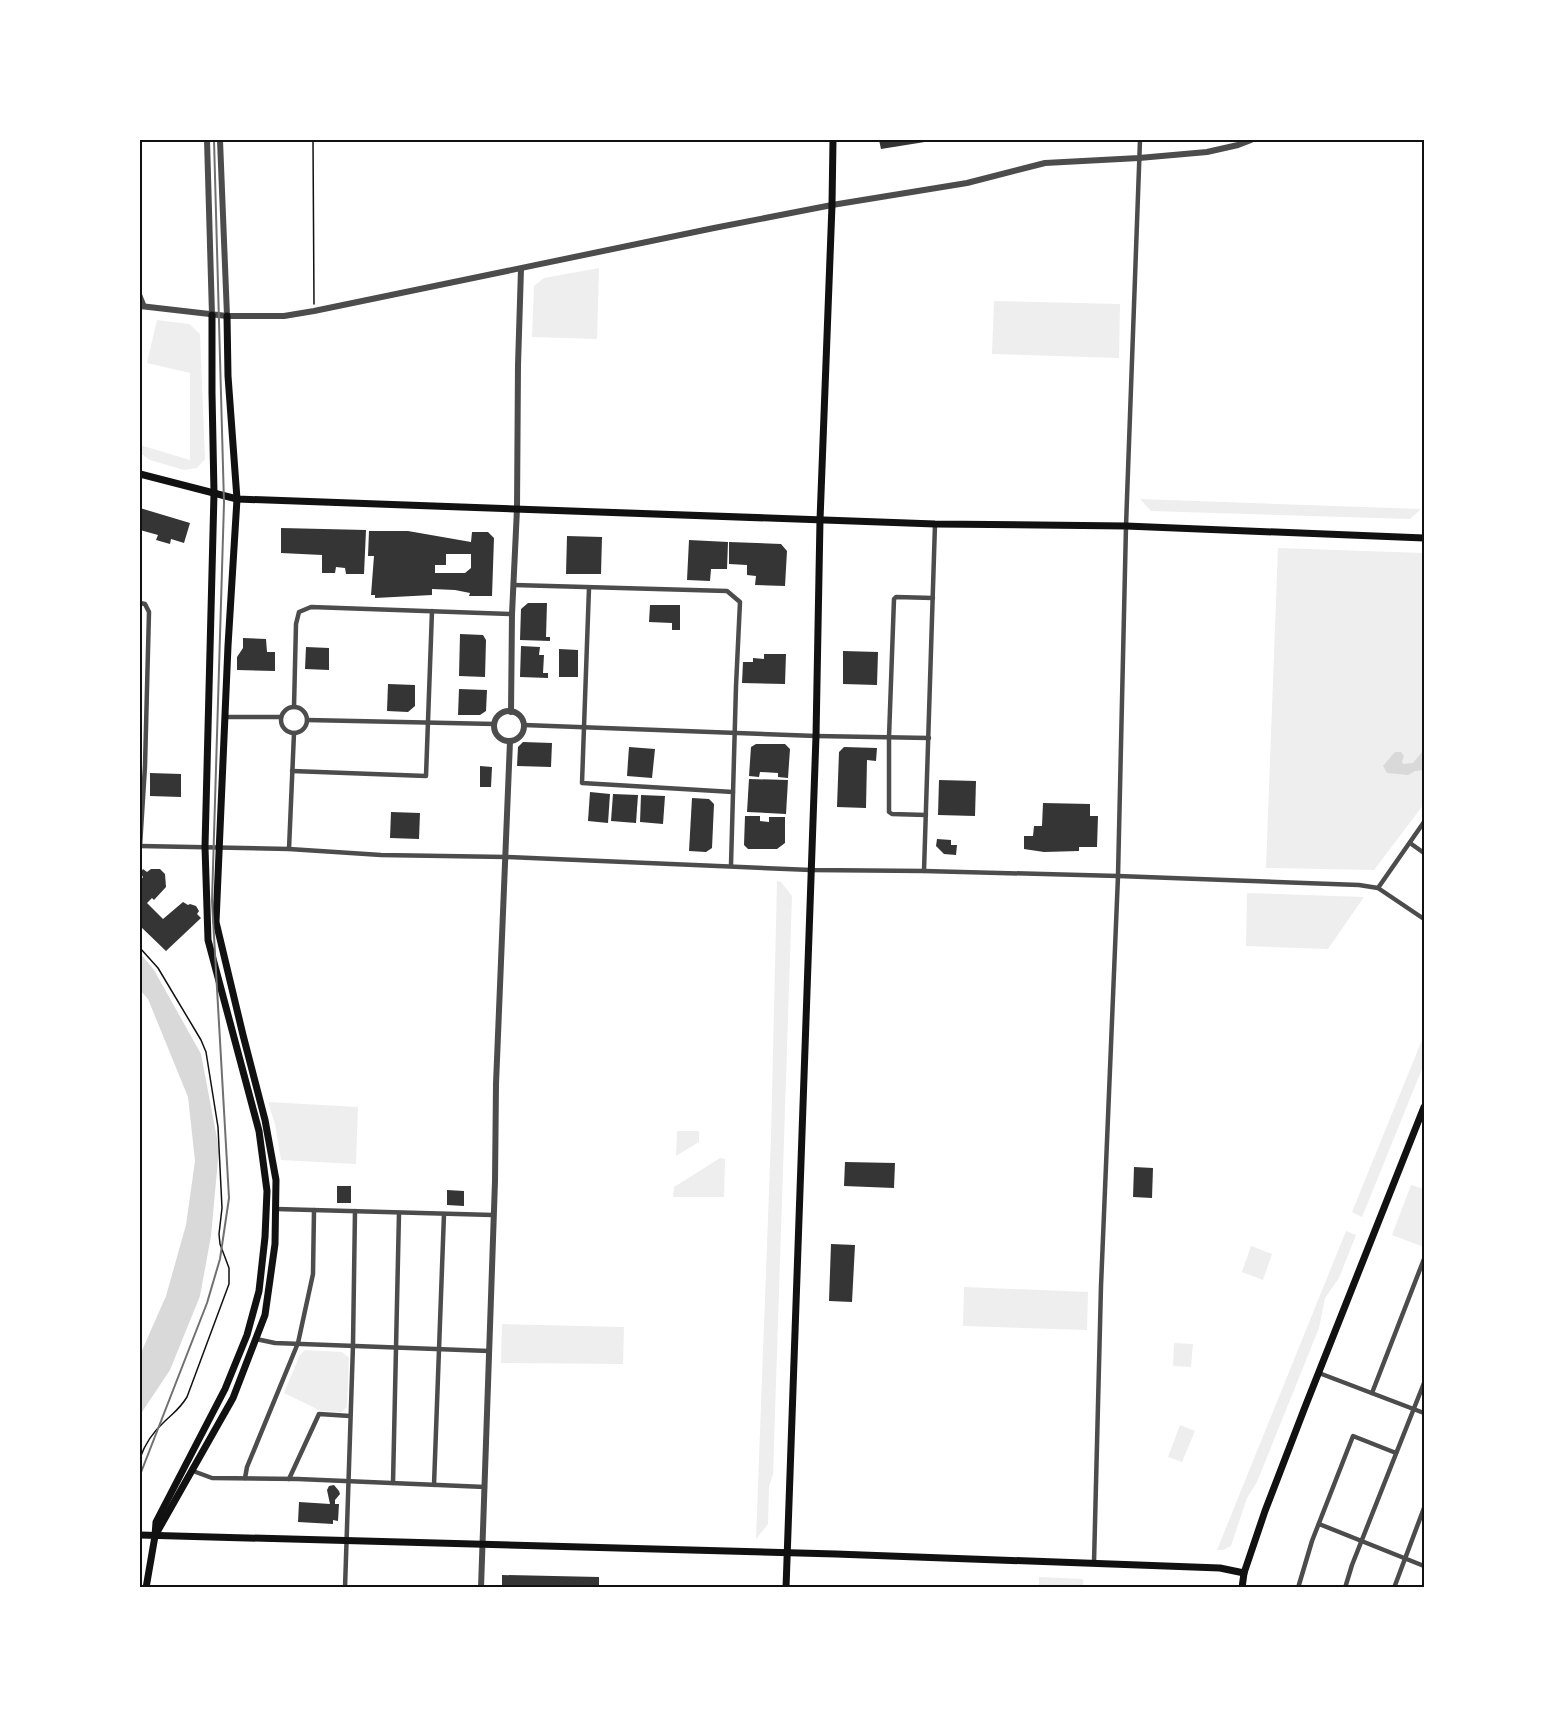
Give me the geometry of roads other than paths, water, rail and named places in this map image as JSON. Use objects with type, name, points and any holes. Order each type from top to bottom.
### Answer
[{"type":"main road","points":[[786,1587],[816,736],[820,520],[833,140]]},
{"type":"main road","points":[[146,1587],[156,1522],[225,1389],[247,1335],[259,1290],[265,1237],[267,1191],[260,1131],[208,940],[205,847],[214,493],[212,315]]},
{"type":"main road","points":[[155,1536],[233,1398],[265,1315],[275,1244],[276,1180],[266,1120],[216,922],[237,499],[228,376],[227,316]]},
{"type":"main road","points":[[140,474],[237,499],[935,524],[1126,526],[1425,538]]},
{"type":"main road","points":[[1242,1587],[1244,1573],[1265,1511],[1425,1107]]},
{"type":"main road","points":[[140,1536],[1095,1563],[1220,1568],[1244,1573]]},
{"type":"street","points":[[207,140],[212,315]]},
{"type":"street","points":[[220,140],[227,316]]},
{"type":"street","points":[[1095,1563],[1101,1286],[1118,876],[1126,526],[1140,140]]},
{"type":"street","points":[[140,296],[142,305],[212,315],[284,316],[832,205],[967,183],[1045,164],[1207,152],[1251,140]]},
{"type":"street","points":[[511,712],[521,269]]},
{"type":"street","points":[[924,871],[935,524]]},
{"type":"street","points":[[514,585],[727,591],[740,602],[731,866]]},
{"type":"street","points":[[590,588],[582,783],[733,792]]},
{"type":"street","points":[[926,815],[889,812],[889,737],[894,598],[933,598]]},
{"type":"street","points":[[140,603],[145,604],[149,612],[140,846],[289,849],[811,870],[1118,876],[1359,885],[1378,888],[1425,919]]},
{"type":"street","points":[[294,707],[296,624],[300,612],[311,607],[512,615]]},
{"type":"street","points":[[292,771],[426,776],[432,611]]},
{"type":"street","points":[[225,717],[281,717],[288,709],[294,707],[303,711],[307,720],[304,728],[294,733],[284,728],[281,717]]},
{"type":"street","points":[[511,712],[520,716],[524,729],[519,738],[510,741],[497,735],[495,724],[501,714],[511,712]]},
{"type":"street","points":[[307,720],[495,724]]},
{"type":"street","points":[[524,724],[816,736],[929,738]]},
{"type":"street","points":[[289,849],[294,733]]},
{"type":"street","points":[[481,1587],[496,1084],[510,741]]},
{"type":"street","points":[[1378,888],[1425,822]]},
{"type":"street","points":[[1410,843],[1425,853]]},
{"type":"street","points":[[276,1209],[493,1215]]},
{"type":"street","points":[[245,1478],[247,1467],[298,1343],[313,1274],[314,1210]]},
{"type":"street","points":[[345,1587],[355,1211]]},
{"type":"street","points":[[393,1483],[399,1213]]},
{"type":"street","points":[[434,1485],[444,1214]]},
{"type":"street","points":[[1372,1393],[1425,1259]]},
{"type":"street","points":[[256,1339],[275,1343],[489,1352]]},
{"type":"street","points":[[1319,1373],[1425,1413]]},
{"type":"street","points":[[1345,1587],[1425,1383]]},
{"type":"street","points":[[289,1479],[319,1414],[350,1416]]},
{"type":"street","points":[[1298,1587],[1319,1524],[1353,1436],[1396,1454]]},
{"type":"street","points":[[193,1471],[212,1478],[485,1487]]},
{"type":"street","points":[[1394,1587],[1425,1508]]},
{"type":"street","points":[[1319,1524],[1425,1566]]},
{"type":"railway","points":[[140,1475],[207,1303],[220,1259],[229,1198],[212,901],[224,503],[214,140]]}]
